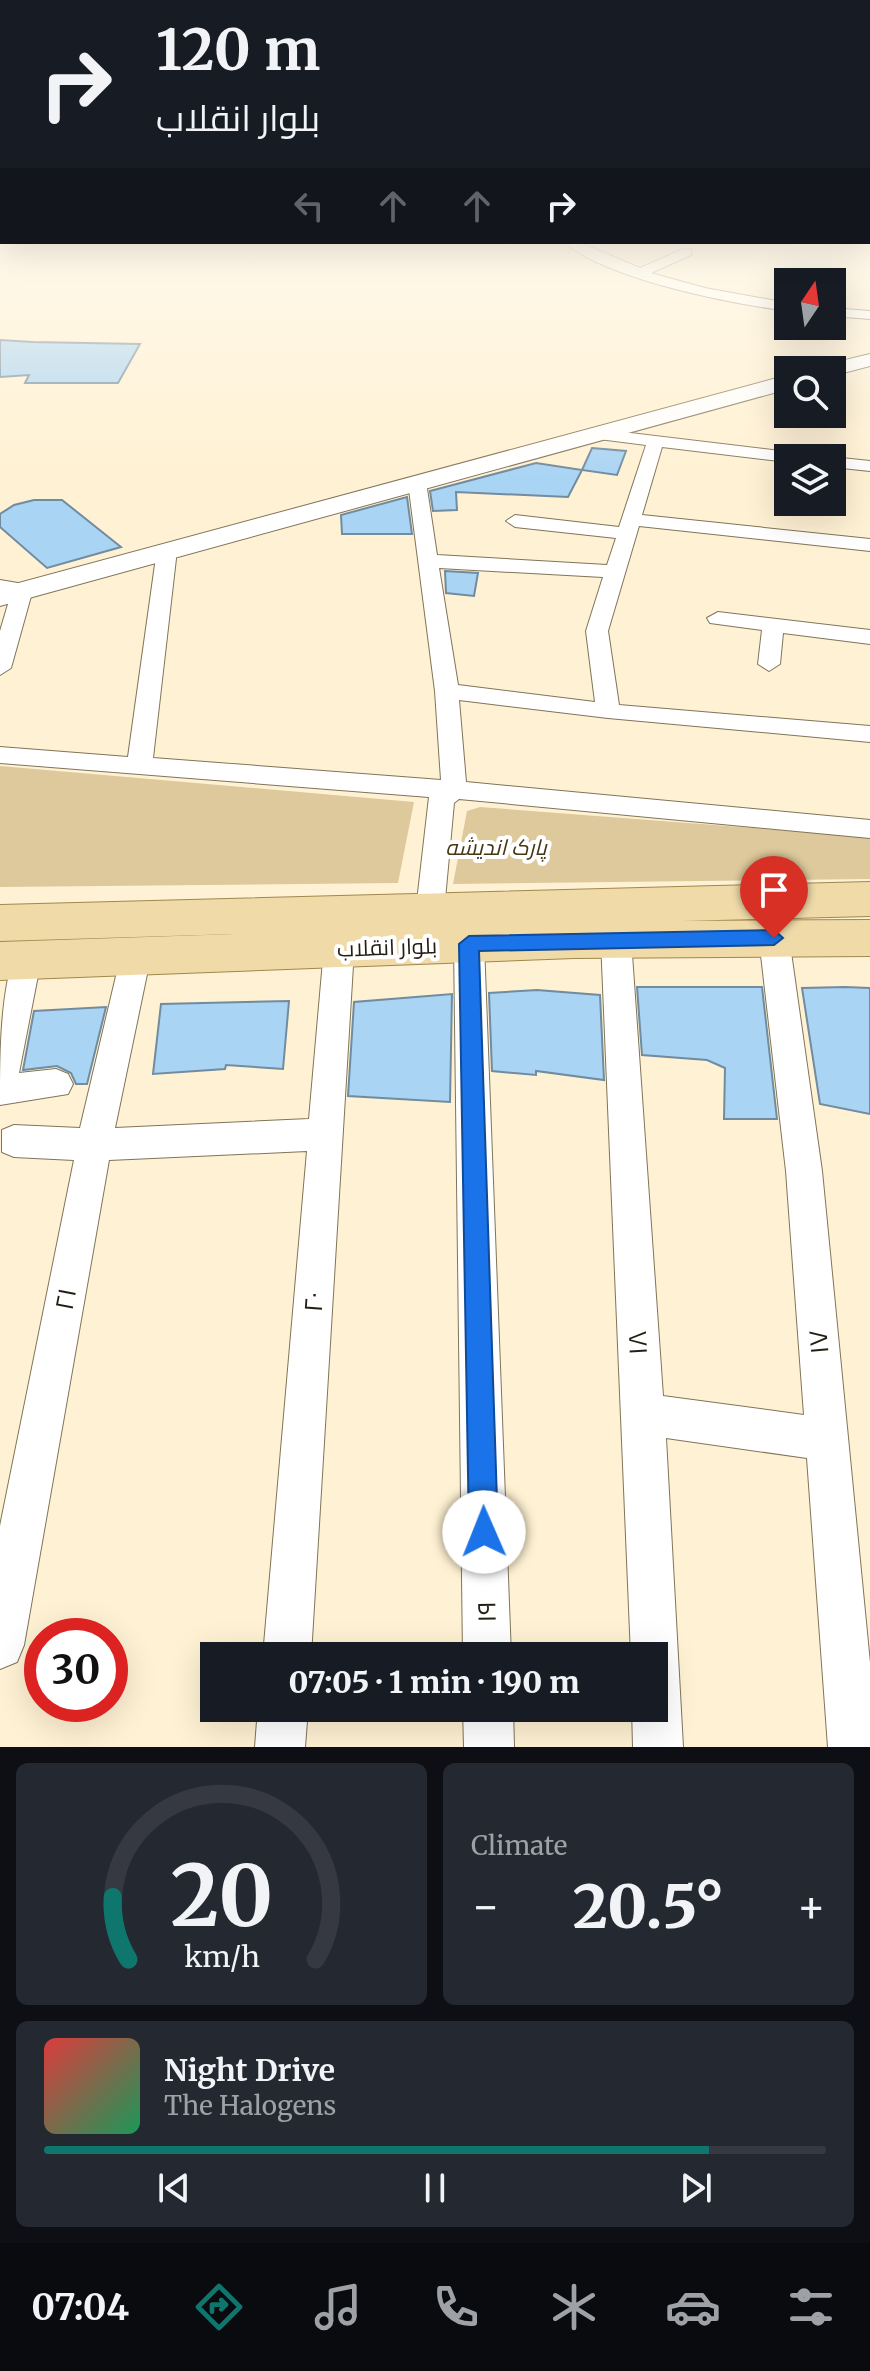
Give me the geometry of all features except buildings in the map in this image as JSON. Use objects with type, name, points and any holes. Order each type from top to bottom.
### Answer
[{"type":"main road","name":"بلوار انقلاب","points":[[9,948],[443,933],[870,899]]},
{"type":"main road","name":"بلوار انقلاب","points":[[9,948],[136,955],[339,949],[443,933],[616,940],[870,938]]},
{"type":"street","points":[[846,367],[867,362]]},
{"type":"street","points":[[0,668],[8,590],[774,386]]},
{"type":"street","points":[[597,434],[774,456]]},
{"type":"street","points":[[608,711],[597,631],[655,443]]},
{"type":"street","points":[[846,463],[870,466]]},
{"type":"street","points":[[417,482],[447,691],[454,790]]},
{"type":"street","points":[[515,521],[870,545]]},
{"type":"street","points":[[139,767],[167,550]]},
{"type":"street","points":[[430,561],[615,572]]},
{"type":"street","points":[[718,618],[870,637]]},
{"type":"street","points":[[769,664],[773,625]]},
{"type":"street","points":[[447,691],[608,711],[870,734]]},
{"type":"street","points":[[0,755],[454,790],[870,829]]},
{"type":"street","name":"۱۹","points":[[454,790],[441,799],[443,933],[486,1642]]},
{"type":"street","name":"۱۷","points":[[774,938],[804,1171],[853,1747]]},
{"type":"street","name":"۱۸","points":[[616,940],[641,1414],[651,1542],[658,1747]]},
{"type":"street","points":[[0,1083],[9,948]]},
{"type":"street","name":"۲۰","points":[[288,1642],[339,949]]},
{"type":"street","name":"۲۱","points":[[0,1645],[94,1145],[136,955]]},
{"type":"street","points":[[0,1090],[56,1084]]},
{"type":"street","points":[[14,1141],[94,1145],[325,1134]]},
{"type":"street","points":[[641,1414],[826,1439]]},
{"type":"street","points":[[280,1747],[282,1722]]},
{"type":"street","points":[[488,1722],[489,1747]]},
{"type":"green space","name":"پارک اندیشه","points":[[0,766],[414,802],[398,883],[0,887]]},
{"type":"green space","name":"پارک اندیشه","points":[[480,807],[870,837],[870,879],[453,884],[467,811]]},
{"type":"route","points":[[484,1532],[469,944],[774,938]]}]
